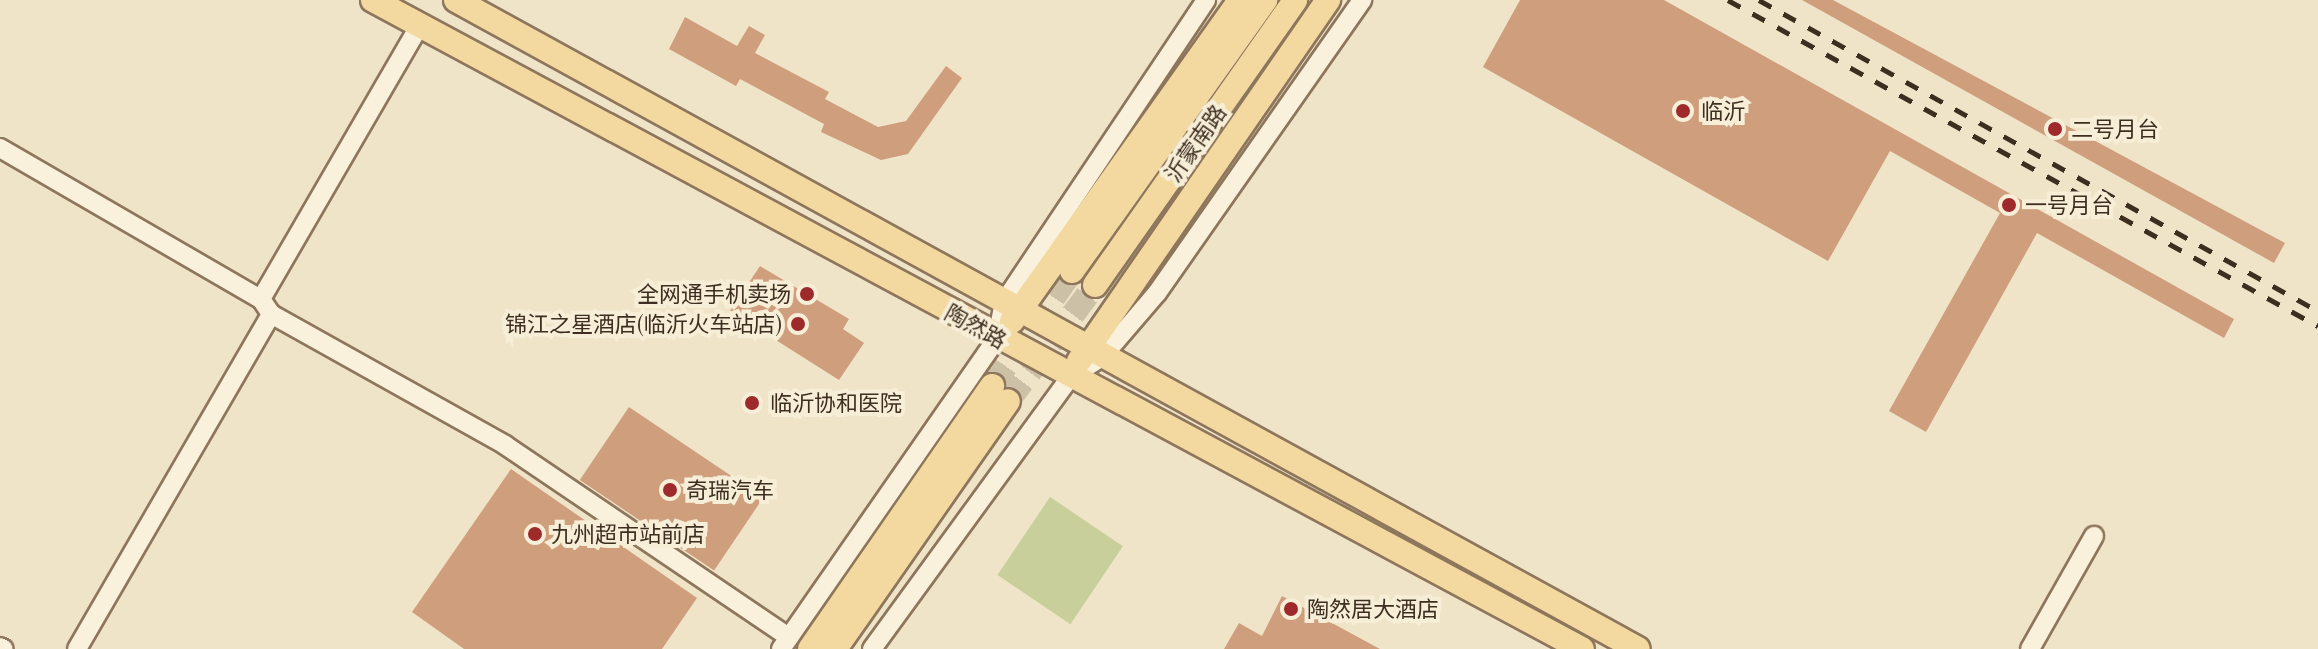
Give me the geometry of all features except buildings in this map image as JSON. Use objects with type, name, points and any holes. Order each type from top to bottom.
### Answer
[{"type":"main road","name":"陶然路","points":[[373,0],[997,338],[1582,649]]},
{"type":"main road","name":"陶然路","points":[[456,0],[1638,649]]},
{"type":"main road","points":[[997,338],[1012,306],[1240,0]]},
{"type":"main road","name":"沂蒙南路","points":[[1072,271],[1265,0]]},
{"type":"main road","name":"沂蒙南路","points":[[1095,285],[1295,0]]},
{"type":"main road","points":[[1070,377],[1094,351],[1328,0]]},
{"type":"main road","points":[[793,645],[1000,393],[835,649]]},
{"type":"street","points":[[1012,306],[1206,0]]},
{"type":"street","points":[[1094,351],[1157,293],[1362,0]]},
{"type":"street","points":[[77,649],[420,25]]},
{"type":"street","points":[[0,148],[505,445],[793,645],[997,338]]},
{"type":"street","points":[[872,649],[1070,377]]},
{"type":"street","points":[[2030,649],[2094,536]]},
{"type":"green space","points":[[1050,497],[1123,546],[1070,624],[997,575]]},
{"type":"tunnel","points":[[992,386],[1072,271]]},
{"type":"tunnel","points":[[1008,401],[1095,285]]},
{"type":"railway","points":[[1728,0],[2318,326]]},
{"type":"railway","points":[[1759,0],[2318,311]]},
{"type":"place","name":"临沂","points":[[1683,111]]},
{"type":"place","name":"二号月台","points":[[2055,129]]},
{"type":"place","name":"一号月台","points":[[2009,205]]},
{"type":"place","name":"全网通手机卖场","points":[[807,294]]},
{"type":"place","name":"锦江之星酒店(临沂火车站店)","points":[[798,324]]},
{"type":"place","name":"临沂协和医院","points":[[752,403]]},
{"type":"place","name":"奇瑞汽车","points":[[670,490]]},
{"type":"place","name":"九州超市站前店","points":[[535,534]]},
{"type":"place","name":"陶然居大酒店","points":[[1291,609]]}]
